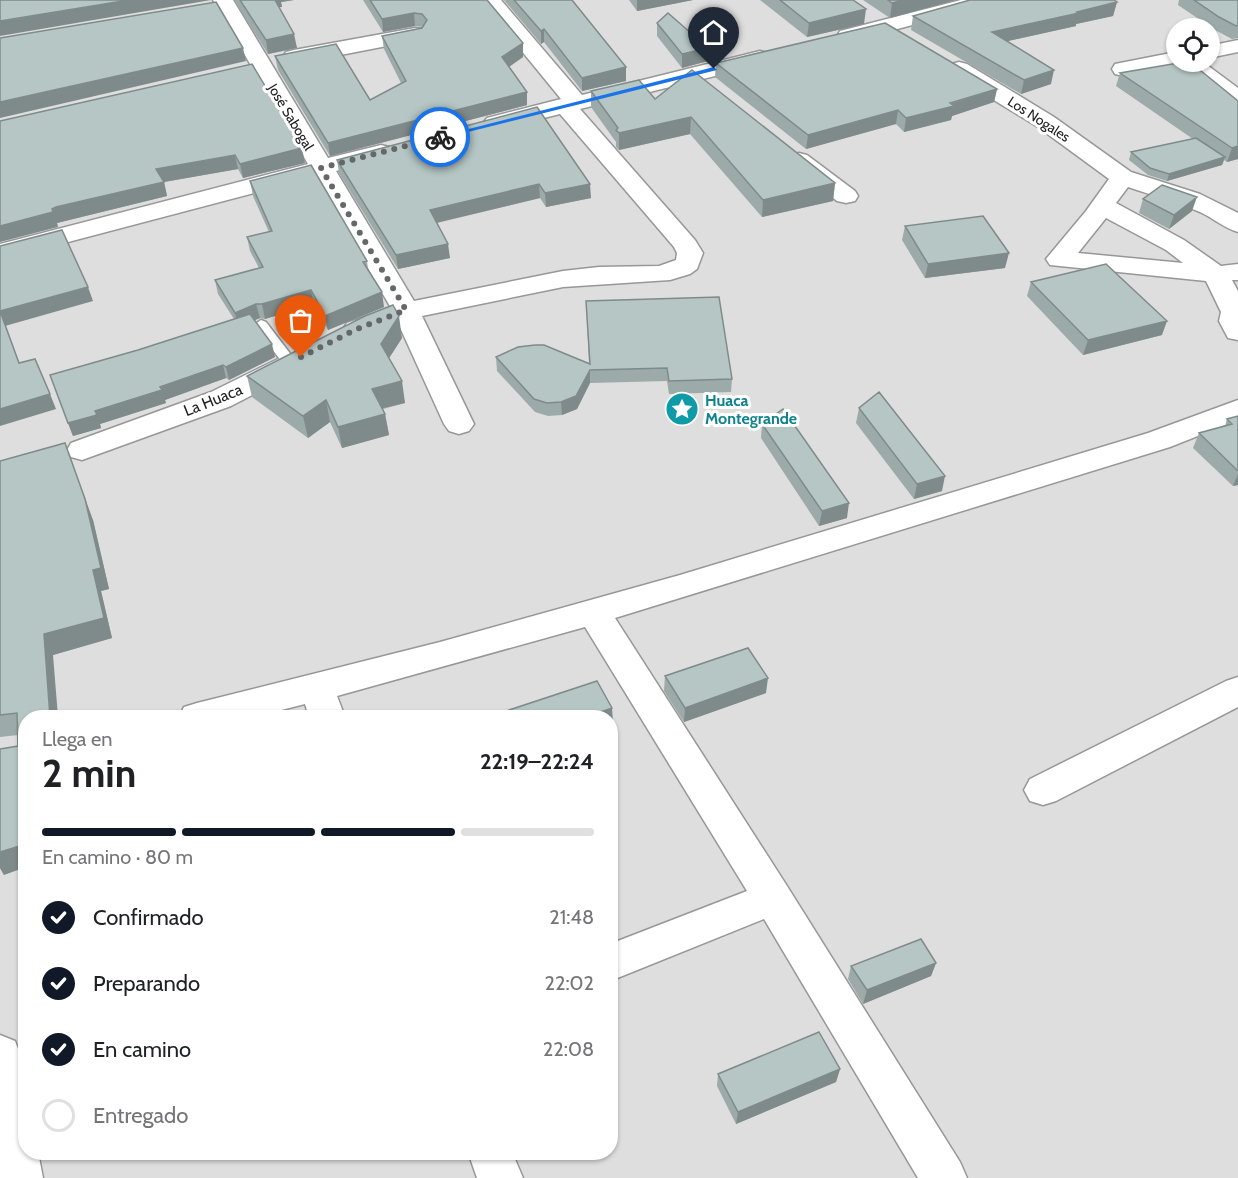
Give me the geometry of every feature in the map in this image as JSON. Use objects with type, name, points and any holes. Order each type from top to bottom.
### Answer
[{"type":"street","points":[[336,339],[406,310],[570,278],[669,272],[680,269],[688,263],[690,253],[686,245],[570,103],[490,0]]},
{"type":"street","points":[[830,41],[985,0]]},
{"type":"street","name":"José Sabogal","points":[[217,5],[253,68],[321,168],[406,310],[459,424]]},
{"type":"street","points":[[862,11],[912,41]]},
{"type":"street","points":[[253,68],[415,34]]},
{"type":"street","points":[[1220,50],[1238,46]]},
{"type":"street","points":[[471,129],[784,52]]},
{"type":"street","name":"Los Nogales","points":[[938,56],[1046,122],[1122,177],[1191,199],[1238,224]]},
{"type":"street","points":[[1123,69],[1166,61]]},
{"type":"street","points":[[1201,72],[1238,99]]},
{"type":"street","points":[[693,74],[719,95]]},
{"type":"street","points":[[779,144],[846,196]]},
{"type":"street","points":[[0,252],[402,147]]},
{"type":"street","points":[[1122,177],[1102,206],[1059,259],[1227,273]]},
{"type":"street","points":[[1102,206],[1227,273],[1235,312],[1233,321],[1238,332]]},
{"type":"street","name":"La Huaca","points":[[82,450],[221,399],[300,358]]},
{"type":"street","points":[[260,710],[322,703],[594,613],[1159,440],[1238,409]]},
{"type":"street","points":[[594,613],[773,898],[944,1178]]},
{"type":"street","points":[[1043,790],[1238,691]]},
{"type":"street","points":[[618,960],[773,898]]},
{"type":"street","points":[[0,1055],[20,1178]]},
{"type":"street","points":[[493,1160],[500,1178]]},
{"type":"lane","points":[[261,325],[300,358]]},
{"type":"shaded area","points":[[0,0],[1238,0],[1238,1178],[0,1178]]},
{"type":"building","points":[[0,0],[129,0],[0,21]]},
{"type":"building","points":[[240,0],[275,0],[294,34],[266,40]]},
{"type":"building","points":[[370,0],[487,0],[523,43],[502,57],[527,92],[328,143],[275,56],[336,44],[370,100],[406,81],[382,36],[422,28],[427,20],[422,14],[414,13],[382,19]]},
{"type":"building","points":[[514,0],[572,0],[626,67],[582,78],[544,29],[541,31]]},
{"type":"building","points":[[780,0],[853,0],[866,9],[809,23]]},
{"type":"building","points":[[970,0],[1114,0],[1117,2],[1077,12],[1079,13],[992,32],[1054,70],[1024,80],[913,16]]},
{"type":"building","points":[[1194,0],[1238,0],[1238,25],[1219,17]]},
{"type":"building","points":[[216,2],[243,48],[0,102],[0,38]]},
{"type":"building","points":[[668,13],[708,48],[682,54],[657,23]]},
{"type":"building","points":[[885,23],[997,89],[950,103],[954,106],[906,118],[898,110],[808,135],[716,63]]},
{"type":"building","points":[[252,64],[302,148],[240,164],[235,155],[156,169],[164,182],[56,207],[52,209],[53,212],[0,226],[0,121]]},
{"type":"building","points":[[1166,65],[1166,72],[1202,72],[1238,101],[1238,146],[1232,148],[1120,73]]},
{"type":"building","points":[[692,70],[835,183],[763,200],[691,117],[619,133],[616,130],[618,128],[591,91],[639,80],[655,99]]},
{"type":"building","points":[[537,107],[590,184],[545,193],[539,184],[430,210],[448,244],[396,255],[337,160]]},
{"type":"building","points":[[1196,138],[1225,157],[1169,174],[1150,168],[1131,152]]},
{"type":"building","points":[[311,165],[367,261],[363,262],[382,292],[325,316],[311,290],[256,304],[235,313],[215,280],[263,267],[247,237],[272,231],[250,181]]},
{"type":"building","points":[[1162,185],[1197,197],[1174,215],[1143,199]]},
{"type":"building","points":[[983,216],[1009,253],[928,264],[905,226]]},
{"type":"building","points":[[62,230],[88,287],[0,311],[0,246]]},
{"type":"building","points":[[1106,264],[1167,321],[1088,340],[1031,282]]},
{"type":"building","points":[[719,297],[732,379],[669,381],[667,368],[590,370],[576,396],[561,402],[547,403],[534,399],[496,357],[518,347],[544,345],[590,364],[586,301]]},
{"type":"building","points":[[393,305],[399,316],[381,344],[402,381],[372,389],[385,414],[338,427],[326,400],[303,416],[247,376],[365,316]]},
{"type":"building","points":[[0,311],[19,363],[35,359],[50,394],[0,409]]},
{"type":"building","points":[[250,314],[272,344],[226,367],[223,365],[160,387],[162,390],[95,411],[97,415],[68,423],[50,375]]},
{"type":"building","points":[[879,392],[945,476],[917,484],[859,408]]},
{"type":"building","points":[[783,409],[849,503],[822,511],[762,424]]},
{"type":"building","points":[[1238,416],[1238,471],[1199,433],[1232,424],[1227,419]]},
{"type":"building","points":[[65,443],[85,499],[101,568],[93,570],[104,618],[44,634],[49,710],[18,710],[18,746],[17,713],[0,715],[0,461]]},
{"type":"building","points":[[748,648],[768,678],[685,708],[665,676]]},
{"type":"building","points":[[597,681],[612,708],[606,710],[509,710]]},
{"type":"building","points":[[18,746],[18,846],[0,852],[0,749]]},
{"type":"building","points":[[921,939],[936,963],[867,990],[851,966]]},
{"type":"building","points":[[819,1032],[840,1069],[738,1112],[718,1074]]},
{"type":"way so far","points":[[301,357],[357,329],[406,310],[321,168],[440,137]]},
{"type":"place","name":"Huaca Montegrande","points":[[682,409]]},
{"type":"route","points":[[440,137],[714,69]]}]
